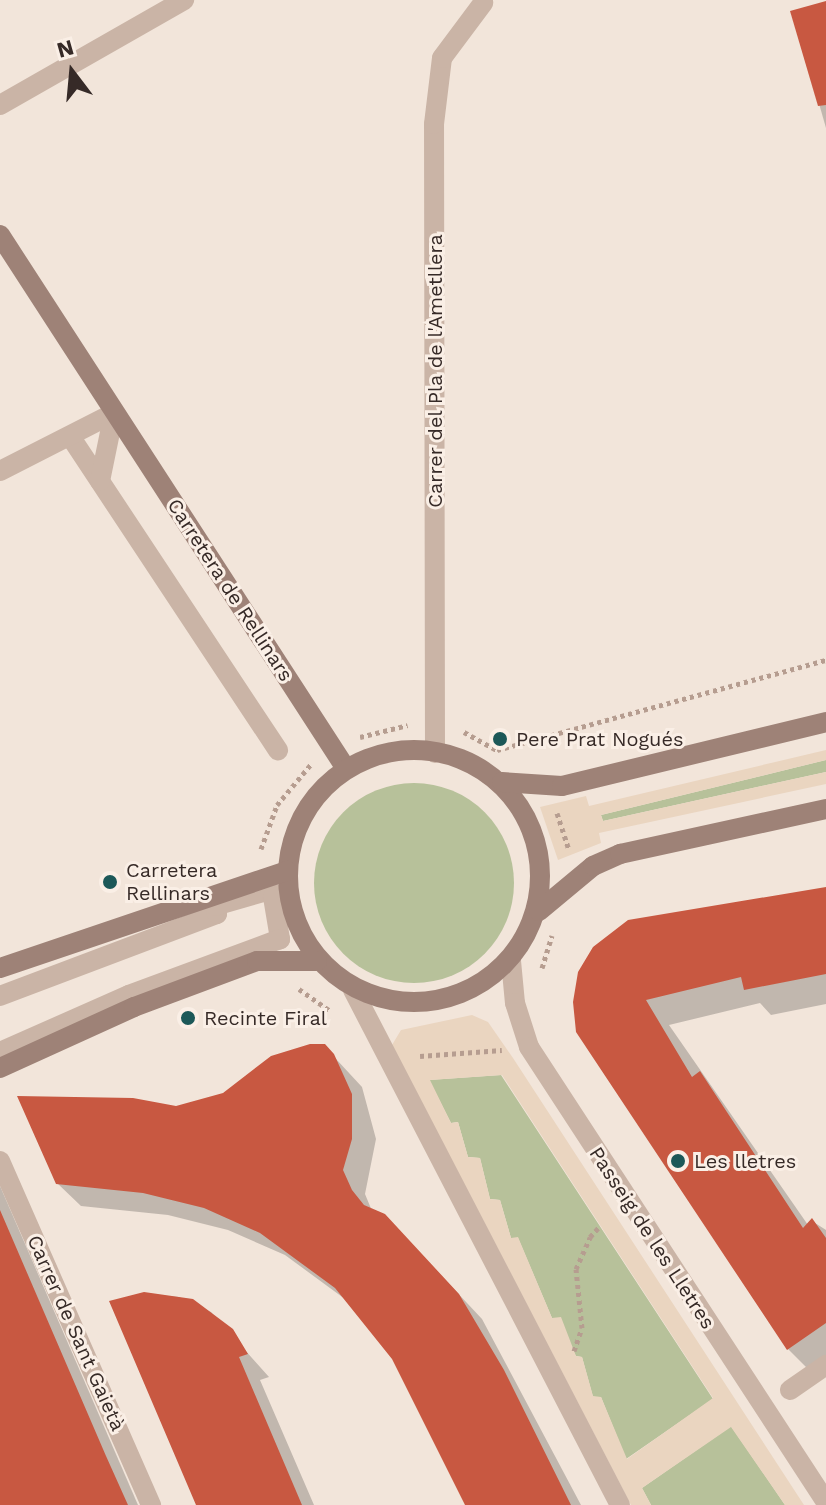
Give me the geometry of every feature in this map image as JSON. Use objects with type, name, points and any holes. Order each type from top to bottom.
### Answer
[{"type":"street","points":[[0,105],[184,0]]},
{"type":"street","name":"Carrer del Pla de l'Ametllera","points":[[435,753],[434,124],[442,58],[478,1]]},
{"type":"street","name":"Carretera de Rellinars","points":[[0,235],[340,759]]},
{"type":"street","points":[[0,471],[114,413]]},
{"type":"street","points":[[100,481],[114,413]]},
{"type":"street","points":[[70,436],[278,750]]},
{"type":"street","points":[[620,1505],[386,1059],[353,990],[317,961],[292,915],[287,871],[299,823],[340,759],[398,752],[435,753],[502,782],[562,786],[826,722]]},
{"type":"street","points":[[502,782],[532,823],[543,867],[539,911]]},
{"type":"street","points":[[353,990],[416,1001],[466,991],[511,961],[539,911],[593,866],[620,854],[826,809]]},
{"type":"street","points":[[0,968],[287,871]]},
{"type":"street","points":[[0,996],[217,914],[215,906],[270,890],[273,897],[280,939],[129,995],[0,1052]]},
{"type":"street","points":[[0,1068],[134,1007],[257,961],[317,961]]},
{"type":"street","name":"Passeig de les Lletres","points":[[511,961],[515,1003],[527,1039],[826,1502]]},
{"type":"street","name":"Carrer de Sant Gaietà","points":[[0,1161],[151,1505]]},
{"type":"street","points":[[790,1390],[826,1365]]},
{"type":"path","points":[[259,878],[261,848],[277,805],[309,765],[340,759],[369,732],[437,723],[497,750],[826,660]]},
{"type":"path","points":[[281,961],[302,994],[336,1015]]},
{"type":"path","points":[[386,1059],[507,1049],[527,1039]]},
{"type":"path","points":[[574,1351],[582,1328],[578,1257],[600,1226]]},
{"type":"green space","points":[[826,760],[826,772],[603,821],[601,815]]},
{"type":"green space","points":[[414,783],[452,791],[485,812],[506,845],[514,883],[506,921],[485,954],[452,975],[414,983],[376,975],[343,954],[322,921],[314,883],[322,845],[343,812],[376,791]]},
{"type":"green space","points":[[501,1075],[713,1399],[626,1459],[601,1397],[593,1397],[582,1357],[576,1356],[552,1318],[518,1238],[511,1238],[500,1200],[490,1199],[480,1158],[468,1157],[458,1122],[451,1123],[429,1080]]},
{"type":"green space","points":[[731,1426],[785,1505],[651,1505],[642,1488]]},
{"type":"shaded area","points":[[826,750],[826,760],[601,815],[603,821],[826,772],[826,784],[599,833],[601,843],[558,860],[540,807],[586,796],[589,806]]},
{"type":"shaded area","points":[[472,1015],[488,1022],[804,1505],[785,1505],[731,1427],[642,1488],[651,1505],[631,1505],[392,1045],[401,1030]],"holes":[[[502,1075],[713,1398],[627,1459],[601,1397],[593,1396],[582,1357],[576,1356],[561,1317],[552,1318],[518,1237],[511,1238],[500,1200],[490,1199],[480,1158],[468,1157],[458,1122],[451,1123],[430,1080]]]},
{"type":"building","points":[[826,1],[826,105],[818,106],[790,11]]},
{"type":"building","points":[[826,887],[826,974],[744,990],[741,977],[646,1000],[692,1077],[700,1071],[803,1228],[812,1218],[826,1238],[826,1323],[787,1350],[576,1032],[573,1002],[578,972],[593,947],[628,920]]},
{"type":"building","points":[[310,1044],[325,1044],[334,1054],[352,1094],[352,1139],[343,1170],[352,1190],[364,1205],[385,1214],[459,1294],[504,1370],[571,1505],[465,1505],[392,1359],[335,1288],[260,1233],[204,1208],[143,1193],[56,1184],[17,1096],[133,1098],[176,1106],[223,1093],[271,1056]]},
{"type":"building","points":[[0,1210],[106,1456],[128,1505],[0,1505]]},
{"type":"building","points":[[144,1292],[193,1299],[233,1329],[248,1354],[239,1357],[302,1505],[196,1505],[109,1301]]},
{"type":"place","name":"Pere Prat Nogués","points":[[500,739]]},
{"type":"place","name":"Carretera Rellinars","points":[[110,882]]},
{"type":"place","name":"Recinte Firal","points":[[188,1018]]},
{"type":"place","name":"Les lletres","points":[[678,1161]]}]
